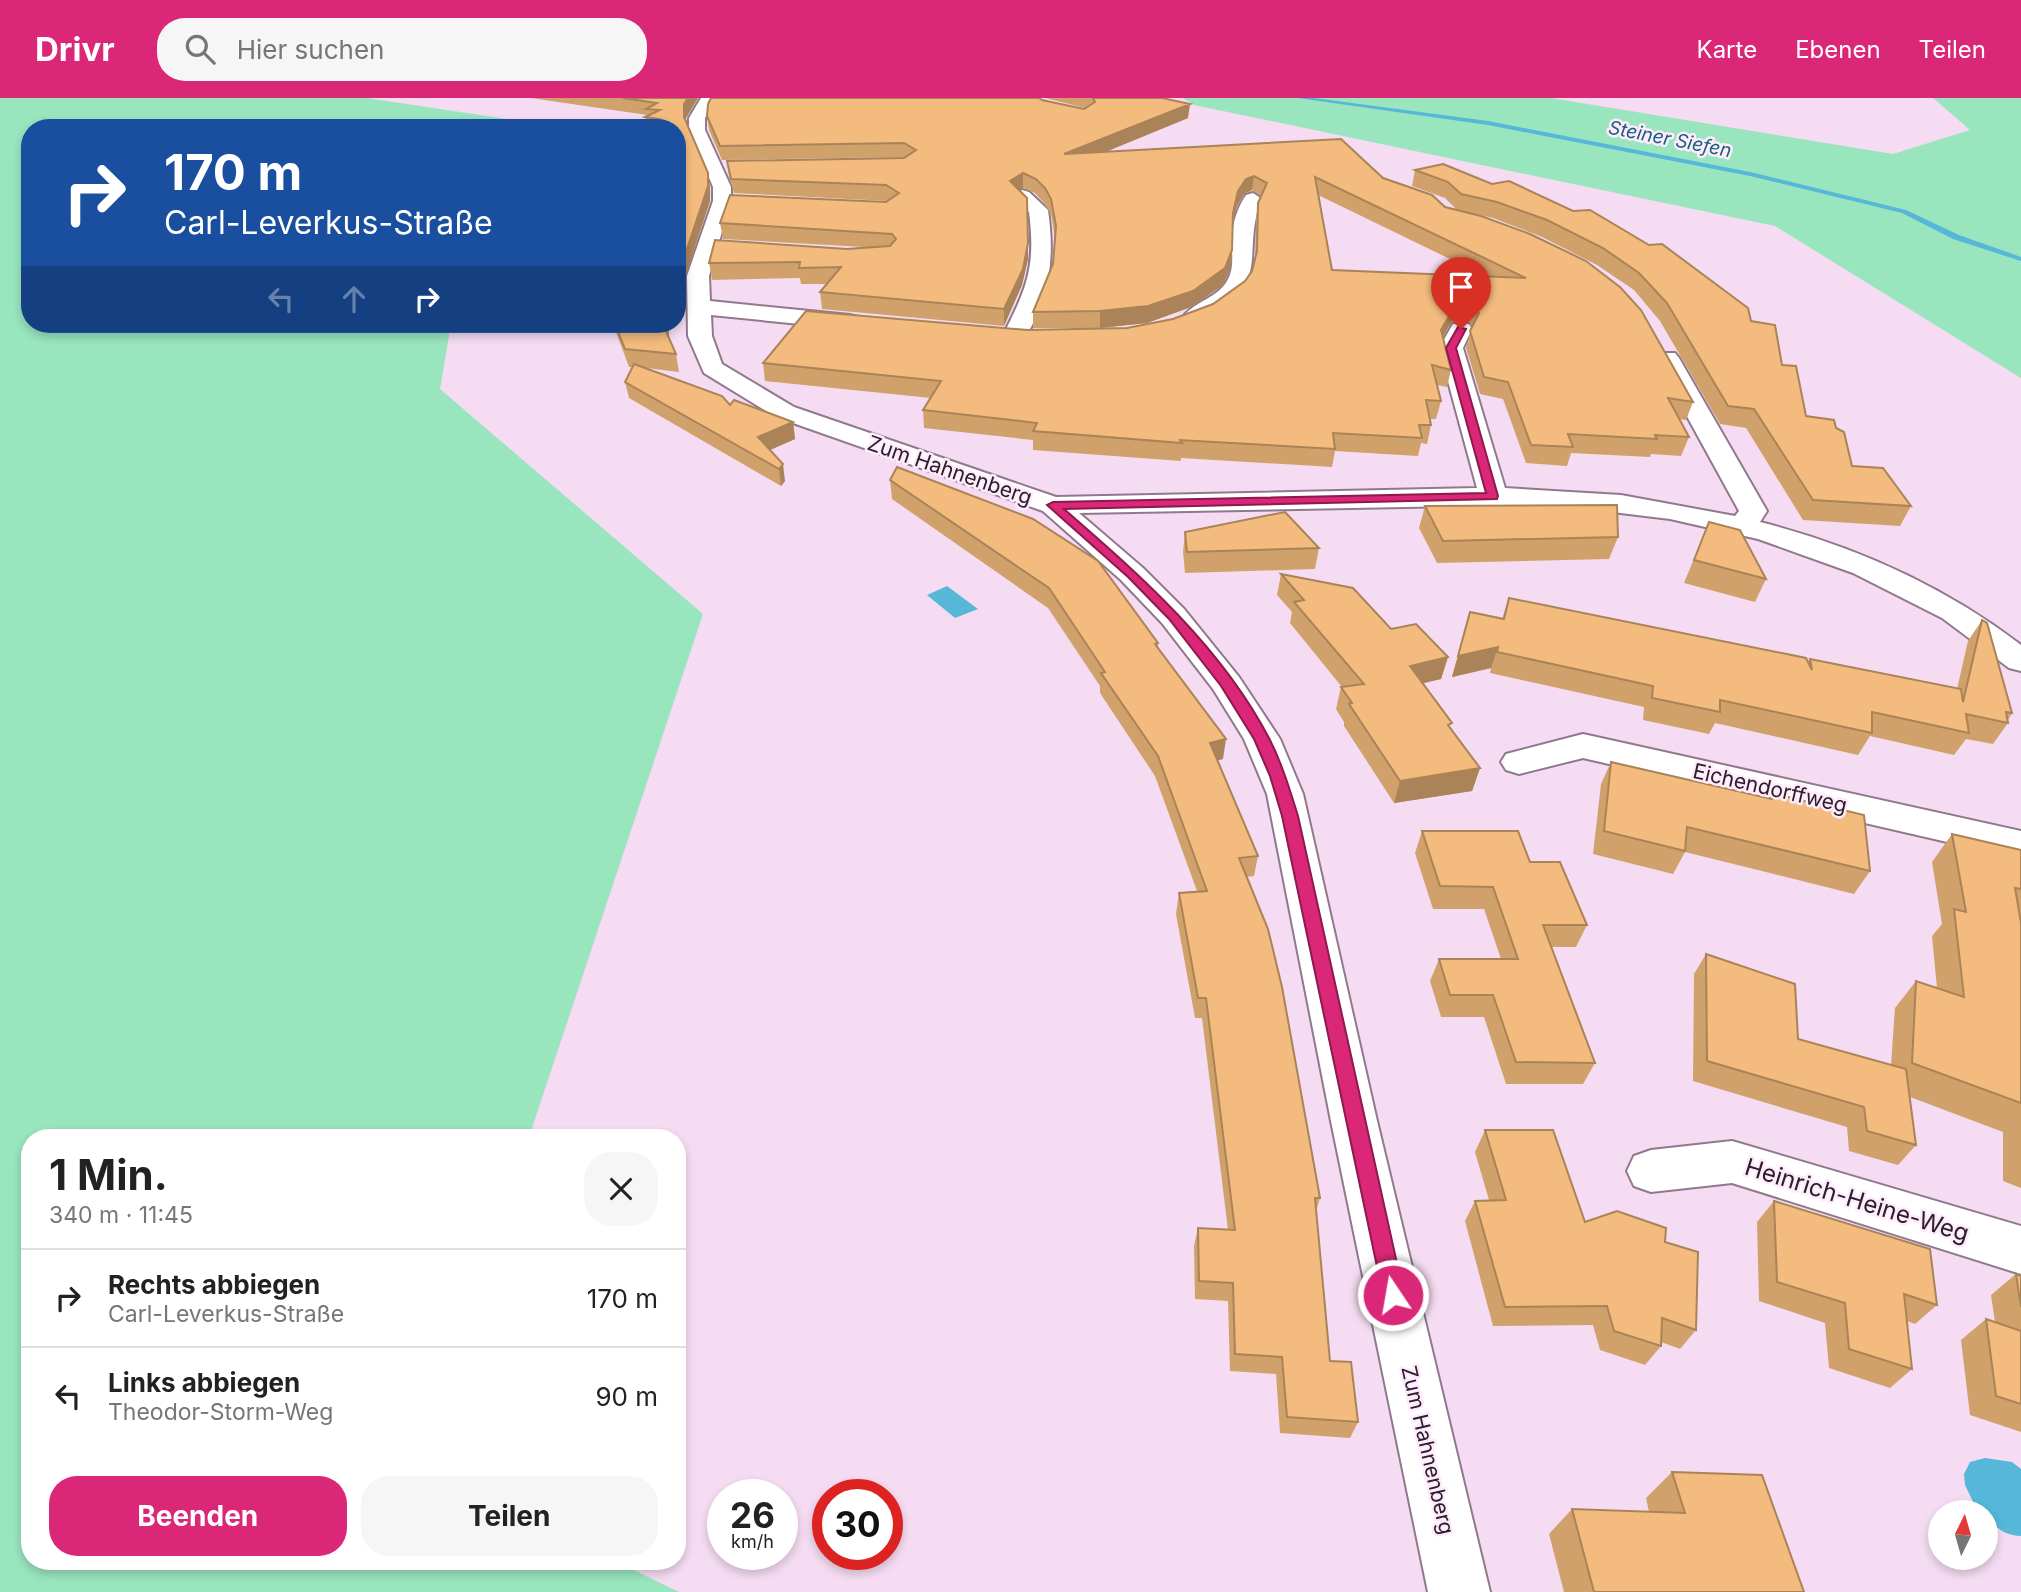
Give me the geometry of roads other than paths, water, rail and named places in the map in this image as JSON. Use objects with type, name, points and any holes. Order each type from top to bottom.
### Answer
[{"type":"street","name":"Zum Hahnenberg","points":[[709,98],[697,118],[697,130],[721,168],[722,187],[730,201],[716,246],[698,276],[700,336],[712,368],[785,412],[1053,505],[1132,574],[1173,616],[1227,684],[1262,739],[1285,794],[1354,1121],[1459,1592]]},
{"type":"street","points":[[1014,337],[1036,293],[1044,267],[1044,244],[1038,211],[1022,196]]},
{"type":"street","points":[[1169,326],[1191,319],[1220,304],[1236,288],[1244,261],[1243,216],[1254,199]]},
{"type":"street","points":[[699,307],[867,324]]},
{"type":"street","points":[[1461,329],[1451,348],[1493,496]]},
{"type":"street","points":[[1653,334],[1753,511],[1742,526]]},
{"type":"street","points":[[988,335],[1037,338]]},
{"type":"street","points":[[1053,505],[1493,496],[1571,499],[1655,508],[1742,526],[1805,544],[1880,574],[1954,612],[2021,660]]},
{"type":"street","name":"Eichendorffweg","points":[[1519,762],[1583,746],[2021,845]]},
{"type":"street","name":"Heinrich-Heine-Weg","points":[[1650,1171],[1732,1162],[2021,1250]]},
{"type":"water","points":[[947,586],[978,609],[955,618],[927,595]]},
{"type":"water","points":[[1985,1458],[2012,1462],[2021,1469],[2021,1536],[2011,1535],[1998,1528],[1998,1500],[1972,1500],[1965,1485],[1964,1474],[1970,1462]]},
{"type":"waterway","name":"Steiner Siefen","points":[[1301,98],[1488,123],[1750,174],[1904,211],[1956,237],[2021,259]]}]
